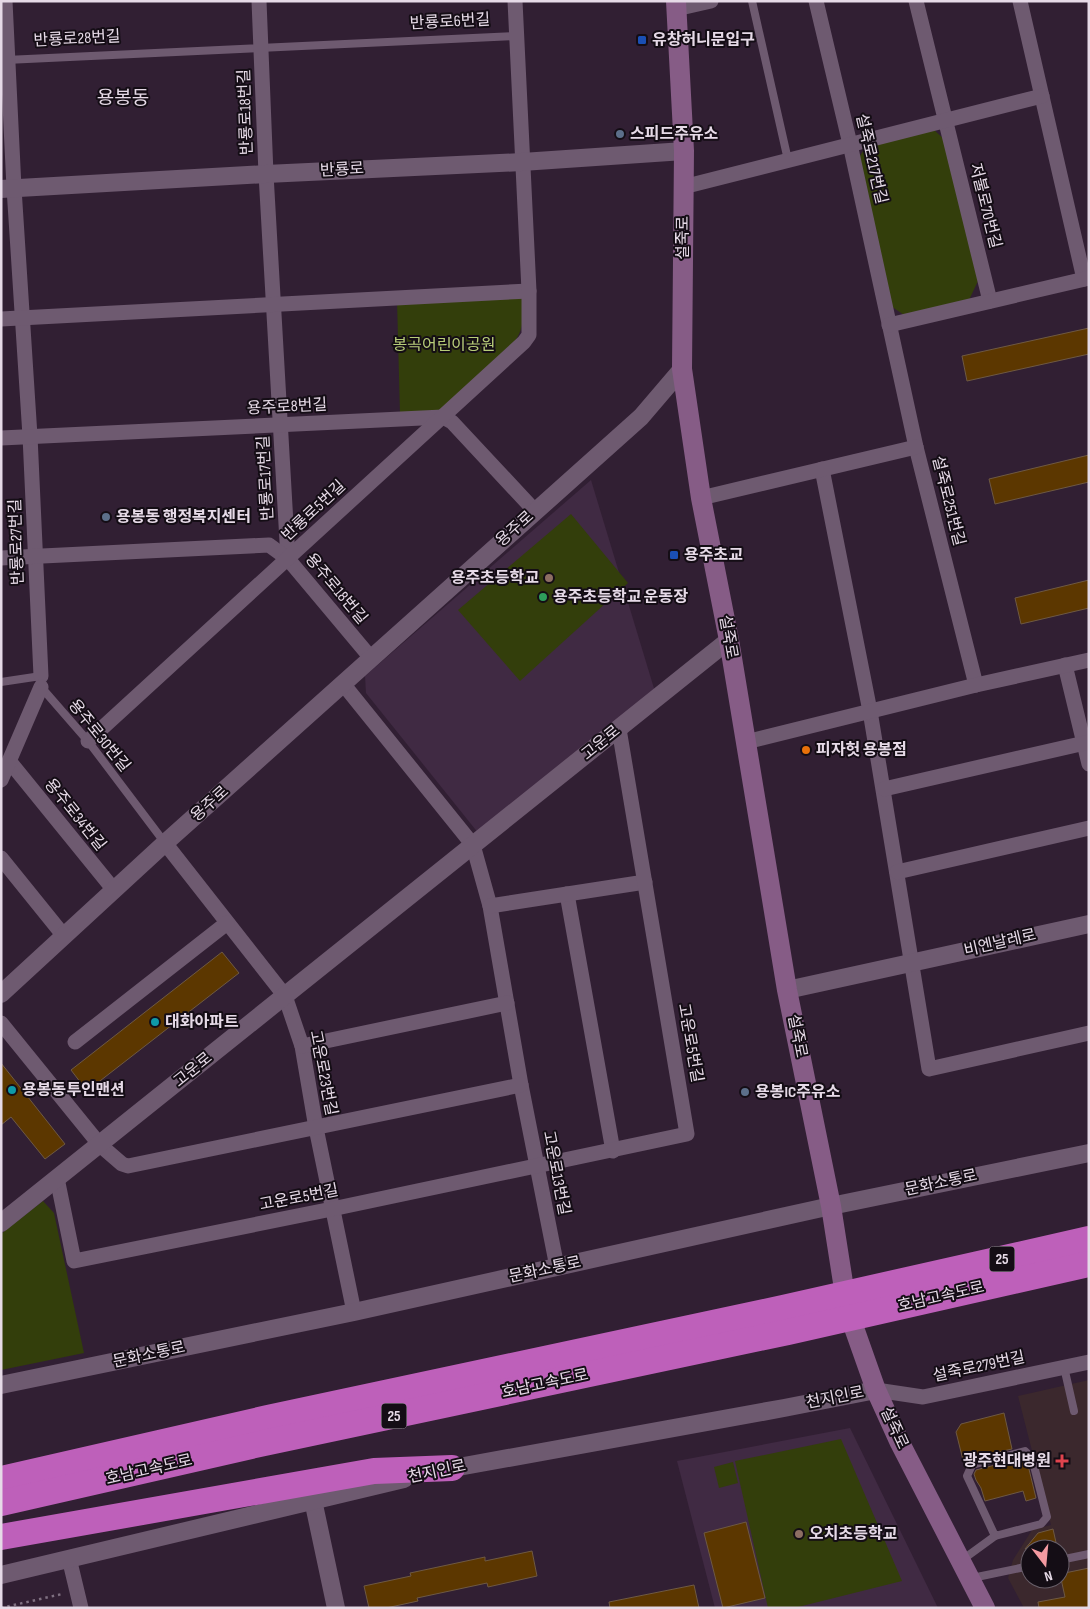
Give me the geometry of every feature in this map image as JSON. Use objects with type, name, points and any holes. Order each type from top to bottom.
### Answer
[{"type":"highway","name":"호남고속도로","points":[[1,1503],[918,1290],[1089,1239]]},
{"type":"highway","name":"호남고속도로","points":[[918,1290],[1089,1264]]},
{"type":"highway","name":"호남고속도로","points":[[1,1479],[268,1418],[786,1320]]},
{"type":"highway","points":[[1,1537],[374,1471],[452,1468]]},
{"type":"main road","name":"설죽로","points":[[676,5],[684,151],[682,369],[700,498],[730,640],[787,990],[831,1206],[847,1308],[876,1390],[900,1443],[985,1608]]},
{"type":"street","points":[[5,1],[8,189]]},
{"type":"street","name":"반룡로18번길","points":[[259,1],[266,174]]},
{"type":"street","points":[[515,1],[522,162]]},
{"type":"street","points":[[676,5],[711,1]]},
{"type":"street","name":"설죽로217번길","points":[[816,1],[850,144],[889,325]]},
{"type":"street","points":[[916,1],[945,120]]},
{"type":"street","points":[[889,325],[1087,278],[1020,1]]},
{"type":"street","points":[[683,187],[1042,96]]},
{"type":"street","name":"저불로70번길","points":[[945,120],[990,301]]},
{"type":"street","name":"반룡로","points":[[8,189],[522,162],[684,151]]},
{"type":"street","name":"반룡로5번길","points":[[88,741],[524,342],[529,335],[529,291],[522,162]]},
{"type":"street","name":"반룡로17번길","points":[[266,174],[288,559]]},
{"type":"street","name":"반룡로27번길","points":[[8,189],[22,317],[30,436],[41,682]]},
{"type":"street","points":[[1,318],[529,291]]},
{"type":"street","name":"설죽로251번길","points":[[889,325],[916,447],[976,685]]},
{"type":"street","name":"용주로","points":[[1,994],[165,843],[641,417],[682,369]]},
{"type":"street","points":[[442,417],[452,422],[535,510]]},
{"type":"street","name":"용주로8번길","points":[[1,438],[442,417]]},
{"type":"street","points":[[700,498],[916,447]]},
{"type":"street","points":[[822,469],[884,789],[929,1069],[1089,1032]]},
{"type":"street","name":"용주로18번길","points":[[1,558],[269,545],[288,559],[371,658]]},
{"type":"street","name":"고운로","points":[[1,1223],[730,640]]},
{"type":"street","points":[[746,742],[976,685],[1089,660]]},
{"type":"street","points":[[1065,665],[1086,743],[1089,764]]},
{"type":"street","points":[[1,780],[6,763],[41,682]]},
{"type":"street","points":[[344,684],[474,845]]},
{"type":"street","name":"고운로5번길","points":[[57,1178],[74,1260],[332,1209],[688,1134],[619,729]]},
{"type":"street","points":[[884,789],[1086,743]]},
{"type":"street","name":"용주로34번길","points":[[6,763],[114,890]]},
{"type":"street","points":[[897,872],[1089,828]]},
{"type":"street","points":[[165,843],[286,996]]},
{"type":"street","name":"고운로13번길","points":[[474,845],[490,906],[521,1085],[557,1267]]},
{"type":"street","points":[[1,858],[64,936]]},
{"type":"street","points":[[490,906],[645,882]]},
{"type":"street","points":[[567,894],[613,1151]]},
{"type":"street","points":[[75,1042],[227,923]]},
{"type":"street","name":"비엔날레로","points":[[787,990],[1089,924]]},
{"type":"street","name":"고운로23번길","points":[[286,996],[302,1046],[316,1128],[354,1312]]},
{"type":"street","points":[[302,1046],[507,1003]]},
{"type":"street","points":[[1,1023],[100,1145]]},
{"type":"street","name":"고운로23번길","points":[[100,1145],[122,1164],[128,1166],[521,1085]]},
{"type":"street","name":"문화소통로","points":[[1,1386],[354,1312],[831,1206],[1089,1153]]},
{"type":"street","name":"설죽로279번길","points":[[876,1390],[923,1397],[1089,1362]]},
{"type":"street","name":"천지인로","points":[[1,1575],[452,1468],[876,1390]]},
{"type":"street","points":[[313,1500],[336,1608]]},
{"type":"street","points":[[69,1558],[81,1608]]},
{"type":"lane","points":[[752,1],[788,160]]},
{"type":"lane","name":"반룡로6번길","points":[[386,42],[516,36]]},
{"type":"lane","name":"반룡로18번길","points":[[147,53],[386,42]]},
{"type":"lane","name":"반룡로28번길","points":[[5,60],[147,53]]},
{"type":"lane","points":[[1,682],[41,682]]},
{"type":"lane","name":"용주로30번길","points":[[41,682],[165,843]]},
{"type":"lane","points":[[1064,1367],[1074,1411]]},
{"type":"lane","points":[[961,1560],[995,1536],[1041,1524],[1047,1518],[1032,1458],[1025,1451],[972,1465],[967,1476],[995,1536]]},
{"type":"lane","points":[[1070,1558],[1089,1554]]},
{"type":"lane","points":[[970,1579],[1020,1568]]},
{"type":"path","points":[[1,1608],[62,1594]]},
{"type":"shaded area","name":"용주초등학교","points":[[591,480],[656,695],[479,834],[366,693],[365,676]]},
{"type":"shaded area","name":"광주현대병원","points":[[1089,1380],[1089,1608],[1024,1608],[1008,1578],[1013,1560],[1020,1549],[1020,1589],[1070,1589],[1070,1539],[1026,1539],[1032,1530],[1051,1525],[1018,1396]]},
{"type":"shaded area","name":"오치초등학교","points":[[850,1428],[938,1608],[715,1608],[677,1461]]},
{"type":"green space","points":[[933,129],[945,140],[978,281],[969,300],[904,315],[891,306],[857,161],[866,146]]},
{"type":"green space","name":"봉곡어린이공원","points":[[523,296],[522,325],[515,341],[439,412],[400,414],[397,300]]},
{"type":"green space","name":"용주초등학교 운동장","points":[[571,514],[628,583],[520,681],[458,610]]},
{"type":"green space","points":[[43,1201],[54,1213],[84,1353],[1,1370],[1,1234]]},
{"type":"green space","points":[[841,1439],[902,1581],[794,1608],[768,1608],[735,1461]]},
{"type":"green space","points":[[733,1462],[738,1483],[719,1488],[714,1467]]},
{"type":"building","points":[[1089,328],[1089,354],[967,381],[962,356]]},
{"type":"building","points":[[1089,455],[1089,482],[995,504],[989,479]]},
{"type":"building","points":[[1089,580],[1089,608],[1021,624],[1015,598]]},
{"type":"building","name":"대화아파트","points":[[222,952],[239,973],[87,1091],[71,1070]]},
{"type":"building","name":"용봉동투인맨션","points":[[1,1063],[65,1144],[45,1159],[11,1117],[1,1125]]},
{"type":"building","points":[[1004,1413],[1012,1449],[963,1460],[956,1432],[961,1424]]},
{"type":"building","points":[[1022,1458],[1027,1461],[1036,1498],[1026,1501],[1023,1491],[985,1501],[974,1474],[976,1470]]},
{"type":"building","points":[[746,1522],[765,1598],[723,1608],[704,1533]]},
{"type":"building","points":[[1053,1529],[1055,1539],[1033,1539],[1038,1533]]},
{"type":"building","points":[[532,1551],[537,1576],[488,1587],[487,1583],[417,1598],[418,1601],[386,1608],[369,1608],[364,1586],[411,1576],[410,1573],[485,1557],[485,1561]]},
{"type":"building","points":[[1089,1568],[1089,1608],[1039,1608],[1038,1602],[1065,1597],[1063,1589],[1070,1589],[1070,1572]]},
{"type":"building","points":[[694,1585],[699,1608],[610,1608],[609,1602]]},
{"type":"place","name":"유창허니문입구","points":[[642,40]]},
{"type":"place","name":"스피드주유소","points":[[620,134]]},
{"type":"place","name":"용봉동 행정복지센터","points":[[106,517]]},
{"type":"place","name":"용주초교","points":[[674,555]]},
{"type":"place","name":"용주초등학교","points":[[549,578]]},
{"type":"place","name":"용주초등학교 운동장","points":[[543,597]]},
{"type":"place","name":"피자헛 용봉점","points":[[806,750]]},
{"type":"place","name":"대화아파트","points":[[155,1022]]},
{"type":"place","name":"용봉동투인맨션","points":[[12,1090]]},
{"type":"place","name":"용봉IC주유소","points":[[745,1092]]},
{"type":"place","name":"광주현대병원","points":[[1062,1461]]},
{"type":"place","name":"오치초등학교","points":[[799,1534]]},
{"type":"district","name":"용봉동","points":[[123,98]]}]
